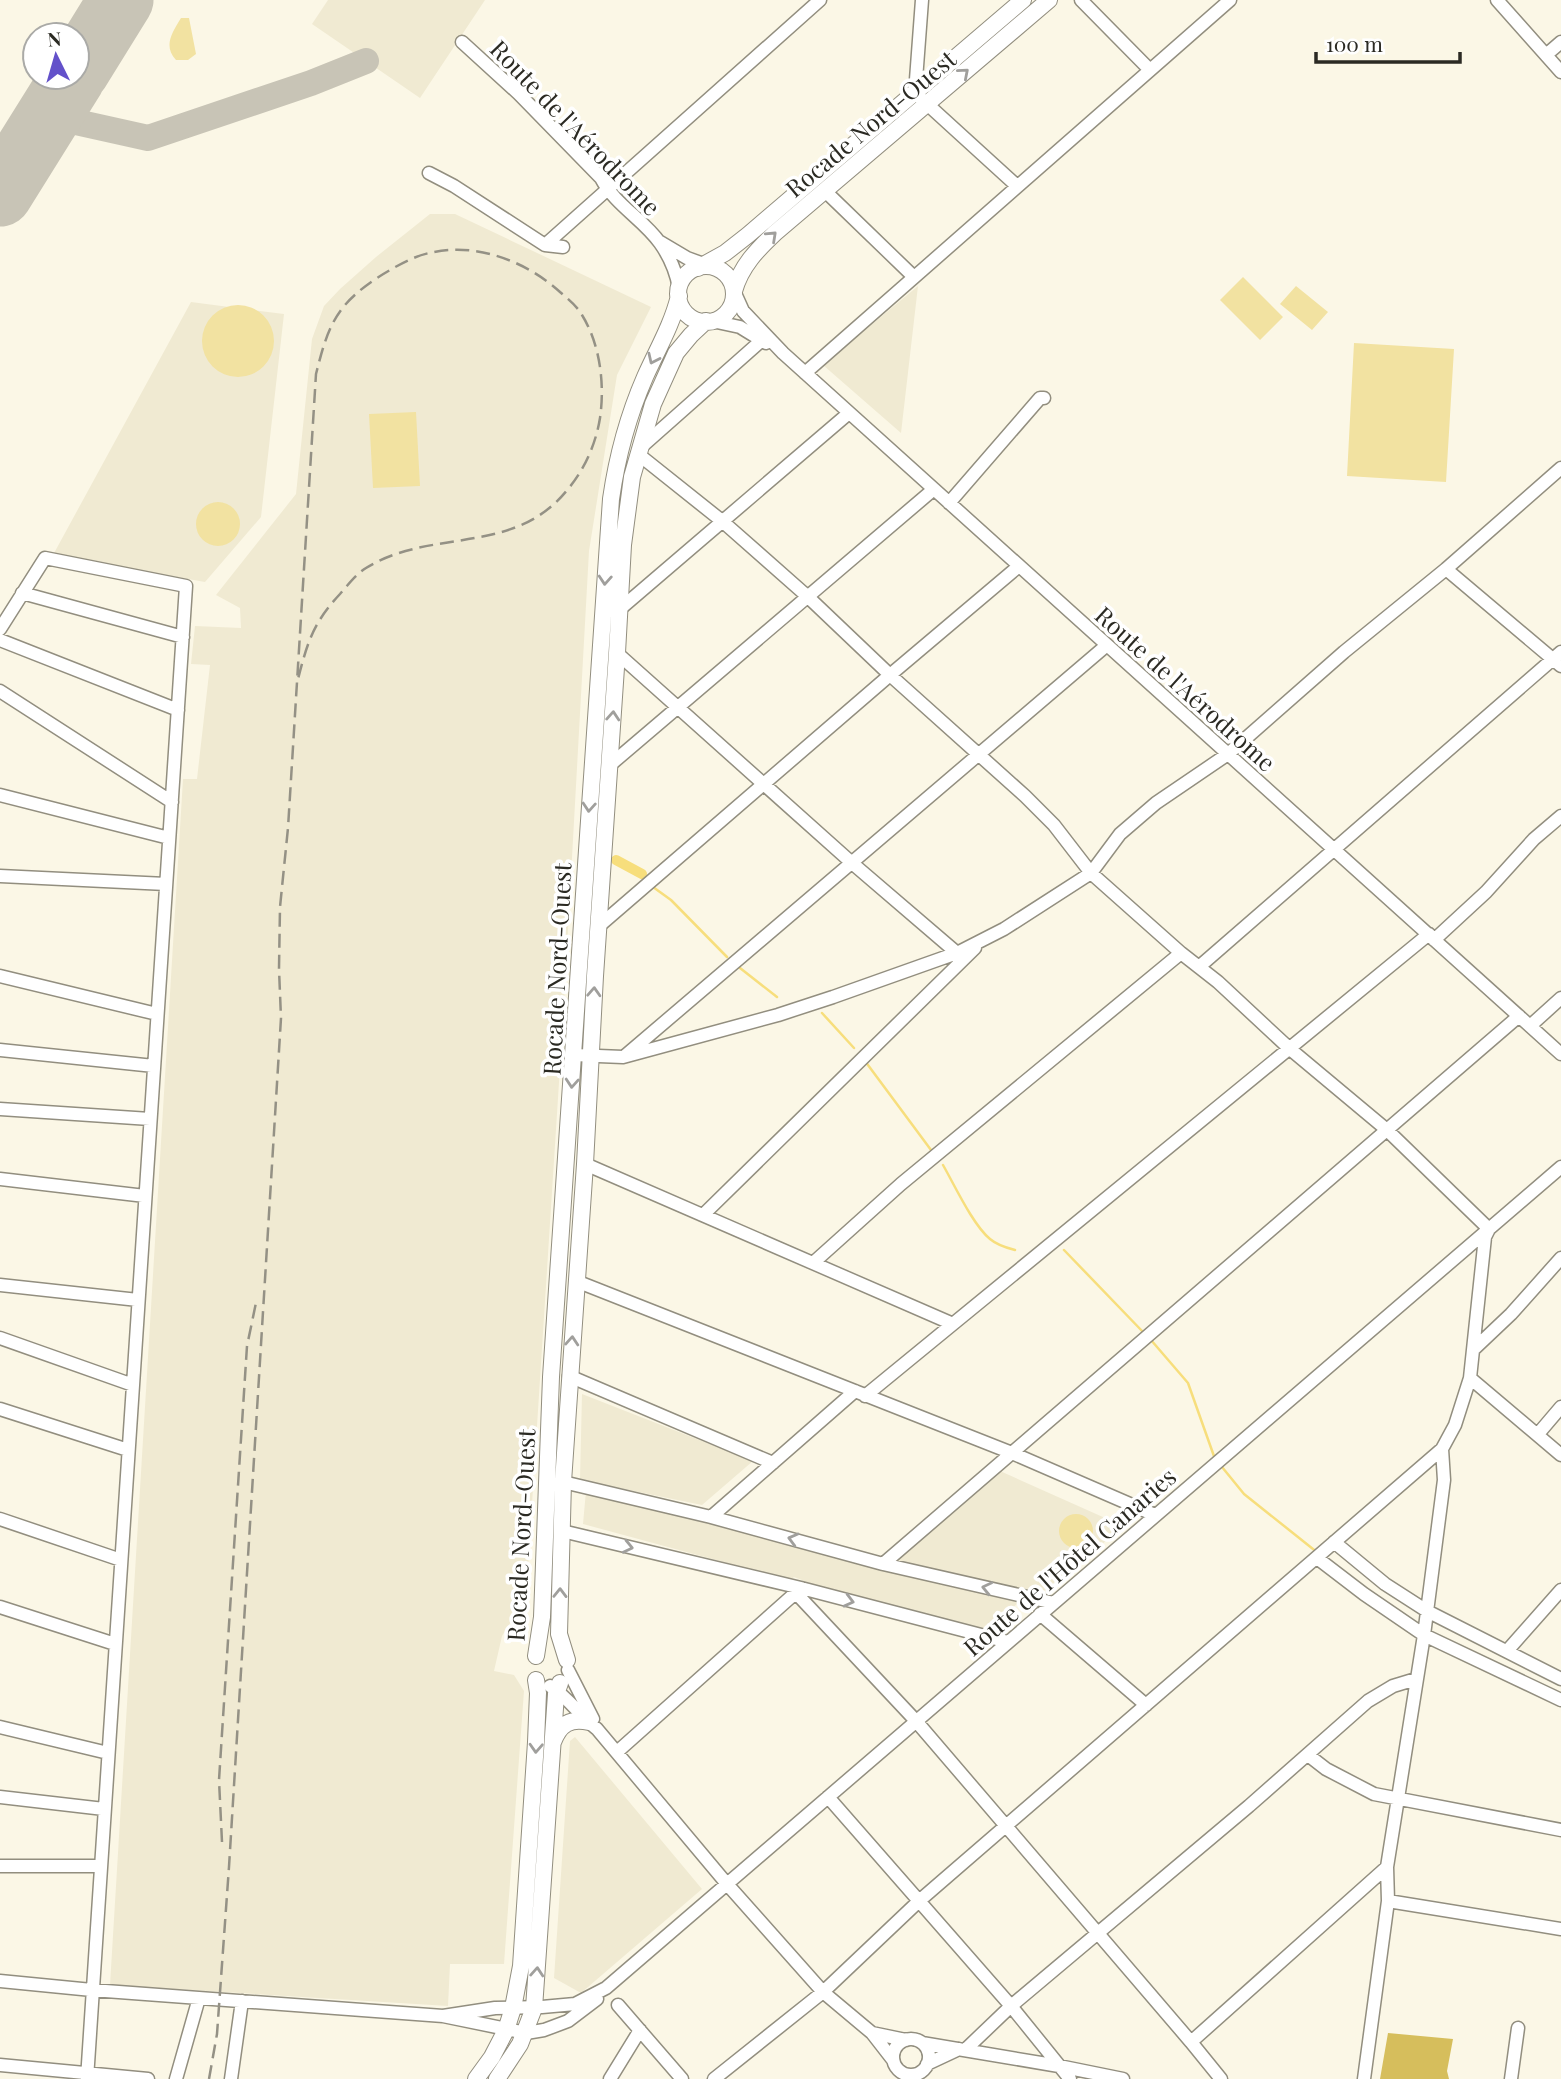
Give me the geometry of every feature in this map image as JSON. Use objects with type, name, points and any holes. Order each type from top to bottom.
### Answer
[{"type":"main road","name":"Rocade Nord-Ouest","points":[[704,266],[748,235],[1023,0]]},
{"type":"main road","name":"Rocade Nord-Ouest","points":[[734,291],[741,270],[775,233],[1049,0]]},
{"type":"main road","points":[[704,266],[726,275],[734,291],[733,302],[727,312],[709,321],[695,319],[685,312],[679,292],[684,278],[704,266]]},
{"type":"main road","name":"Rocade Nord-Ouest","points":[[497,2079],[526,2033],[534,2008],[559,1634],[569,1376],[585,1164],[581,928],[611,499],[627,425],[646,374],[670,323],[679,292]]},
{"type":"main road","name":"Rocade Nord-Ouest","points":[[556,1678],[531,1665],[536,1656],[542,1618],[551,1377],[582,1056],[599,926],[622,545],[630,487],[653,404],[670,365],[683,344],[709,321]]},
{"type":"main road","points":[[536,1656],[544,1650],[555,1650],[564,1656],[556,1678]]},
{"type":"main road","name":"Rocade Nord-Ouest","points":[[476,2079],[492,2057],[506,2030],[513,2008],[522,1953],[538,1693],[556,1678]]},
{"type":"main road","points":[[552,1744],[564,1725],[575,1720],[593,1725]]},
{"type":"street","points":[[545,245],[820,0]]},
{"type":"street","points":[[922,0],[915,93],[1017,186]]},
{"type":"street","points":[[1081,0],[1150,70]]},
{"type":"street","points":[[805,373],[1230,0]]},
{"type":"street","points":[[1497,0],[1561,72]]},
{"type":"street","name":"Route de l'Aérodrome","points":[[462,42],[519,94],[659,242],[674,268],[679,292]]},
{"type":"street","points":[[1546,55],[1561,42]]},
{"type":"street","points":[[429,173],[454,186],[545,245],[563,247]]},
{"type":"street","points":[[824,190],[914,277]]},
{"type":"street","name":"Route de l'Aérodrome","points":[[659,242],[704,266]]},
{"type":"street","name":"Route de l'Aérodrome","points":[[734,291],[743,311],[783,353],[1561,1054]]},
{"type":"street","name":"Route de l'Aérodrome","points":[[709,321],[740,327],[783,353]]},
{"type":"street","points":[[714,2079],[823,1992],[919,1901],[1005,1825],[1442,1449],[1455,1425],[1470,1378],[1485,1237],[1489,1229],[1387,1130],[1290,1049],[1200,966],[1181,953],[1091,873],[1054,825],[979,753],[890,675],[807,596],[639,452],[762,340]]},
{"type":"street","points":[[949,503],[1040,398],[1044,398]]},
{"type":"street","points":[[620,609],[849,413]]},
{"type":"street","points":[[582,1056],[623,1057],[811,1004],[982,942],[1091,873],[1120,834],[1138,818],[1228,754],[1561,468]]},
{"type":"street","points":[[610,765],[934,489]]},
{"type":"street","points":[[0,629],[45,558],[186,586],[88,2076]]},
{"type":"street","points":[[599,926],[1019,566]]},
{"type":"street","points":[[1200,966],[1558,659],[1446,569]]},
{"type":"street","points":[[22,593],[183,637]]},
{"type":"street","points":[[0,640],[178,710]]},
{"type":"street","points":[[623,1057],[1107,645]]},
{"type":"street","points":[[617,653],[957,953]]},
{"type":"street","points":[[0,691],[172,802]]},
{"type":"street","points":[[0,795],[169,838]]},
{"type":"street","points":[[710,1517],[773,1463],[860,1393],[953,1324],[1486,892],[1534,839],[1561,816]]},
{"type":"street","points":[[0,876],[166,884]]},
{"type":"street","points":[[703,1215],[982,942]]},
{"type":"street","points":[[813,1263],[901,1184],[1181,953]]},
{"type":"street","points":[[0,976],[157,1014]]},
{"type":"street","points":[[1530,1026],[1561,998]]},
{"type":"street","points":[[883,1564],[1519,1016]]},
{"type":"street","points":[[0,1050],[154,1066]]},
{"type":"street","points":[[0,1109],[150,1119]]},
{"type":"street","points":[[585,1164],[953,1324]]},
{"type":"street","name":"Route de l'Hôtel Canaries","points":[[443,2016],[526,2033],[568,2021],[594,2004],[606,1988],[1561,1167]]},
{"type":"street","points":[[0,1178],[145,1196]]},
{"type":"street","points":[[1474,1349],[1511,1314],[1561,1258]]},
{"type":"street","points":[[576,1281],[1012,1453],[1155,1516]]},
{"type":"street","points":[[0,1285],[138,1300]]},
{"type":"street","points":[[0,1338],[132,1385]]},
{"type":"street","points":[[569,1376],[773,1463]]},
{"type":"street","points":[[1470,1378],[1561,1455]]},
{"type":"street","points":[[1538,1434],[1561,1407]]},
{"type":"street","points":[[0,1409],[128,1450]]},
{"type":"street","points":[[1364,2079],[1388,1901],[1387,1867],[1424,1635],[1444,1480],[1442,1449]]},
{"type":"street","points":[[563,1482],[710,1517],[883,1564],[1054,1602]]},
{"type":"street","points":[[0,1519],[121,1560]]},
{"type":"street","points":[[562,1531],[1008,1642]]},
{"type":"street","points":[[1334,1542],[1385,1584],[1427,1611],[1561,1679]]},
{"type":"street","points":[[1317,1558],[1424,1635],[1561,1700]]},
{"type":"street","points":[[1507,1651],[1561,1590]]},
{"type":"street","points":[[799,1591],[916,1721],[1221,2079]]},
{"type":"street","points":[[617,1752],[799,1591]]},
{"type":"street","points":[[0,1608],[115,1644]]},
{"type":"street","points":[[1040,1614],[1146,1704]]},
{"type":"street","points":[[556,1678],[574,1705],[617,1752],[727,1884],[823,1992],[872,2033],[893,2060]]},
{"type":"street","points":[[556,1678],[593,1725]]},
{"type":"street","points":[[1123,2079],[1059,2066],[962,2050],[922,2043],[912,2039],[898,2044],[893,2052],[895,2066],[906,2076],[926,2071],[962,2050],[1368,1701],[1393,1686],[1416,1679]]},
{"type":"street","points":[[0,1727],[108,1753]]},
{"type":"street","points":[[1308,1755],[1349,1783],[1374,1794],[1561,1830]]},
{"type":"street","points":[[0,1797],[104,1809]]},
{"type":"street","points":[[828,1797],[1011,2006],[1070,2079]]},
{"type":"street","points":[[0,1866],[100,1866]]},
{"type":"street","points":[[1191,2042],[1387,1867]]},
{"type":"street","points":[[1388,1901],[1561,1929]]},
{"type":"street","points":[[0,1981],[443,2016]]},
{"type":"street","points":[[495,2008],[509,1997],[518,1981]]},
{"type":"street","name":"Route de l'Hôtel Canaries","points":[[443,2016],[495,2008],[575,2004],[606,1988]]},
{"type":"street","points":[[176,2079],[199,1998]]},
{"type":"street","points":[[231,2079],[242,2001]]},
{"type":"street","points":[[618,2005],[682,2079]]},
{"type":"street","points":[[1511,2079],[1518,2028]]},
{"type":"street","points":[[610,2079],[640,2030]]},
{"type":"street","points":[[872,2033],[906,2040]]},
{"type":"street","points":[[922,2043],[929,2057],[926,2071]]},
{"type":"street","points":[[0,2065],[88,2076],[148,2079]]},
{"type":"shaded area","points":[[328,0],[485,0],[420,98],[312,24]]},
{"type":"shaded area","points":[[181,18],[189,18],[196,54],[188,60],[176,60],[169,45]]},
{"type":"shaded area","points":[[430,214],[455,214],[651,307],[617,375],[589,551],[563,1020],[526,1598],[502,1636],[494,1671],[514,1675],[524,1691],[504,1964],[450,1964],[448,2006],[110,1985],[183,779],[197,779],[210,665],[191,664],[195,626],[241,628],[240,608],[216,595],[296,494],[312,339],[324,306],[376,257]]},
{"type":"shaded area","points":[[1243,277],[1283,317],[1260,340],[1220,300]]},
{"type":"shaded area","points":[[918,286],[901,433],[823,365]]},
{"type":"shaded area","points":[[1296,286],[1328,312],[1312,330],[1280,304]]},
{"type":"shaded area","points":[[191,302],[284,314],[261,517],[205,582],[53,555]]},
{"type":"shaded area","points":[[238,305],[252,308],[264,315],[271,327],[274,341],[271,355],[264,367],[252,374],[238,377],[224,374],[212,367],[205,355],[202,341],[205,327],[212,315],[224,308]]},
{"type":"shaded area","points":[[1354,343],[1454,349],[1446,482],[1347,476]]},
{"type":"shaded area","points":[[416,412],[420,486],[373,488],[369,414]]},
{"type":"shaded area","points":[[218,502],[227,503],[234,508],[239,515],[239,533],[234,540],[227,545],[218,546],[209,545],[202,540],[197,533],[196,524],[197,515],[202,508],[209,503]]},
{"type":"shaded area","points":[[582,1394],[753,1461],[702,1505],[580,1480]]},
{"type":"shaded area","points":[[1000,1471],[1123,1526],[1037,1601],[893,1562]]},
{"type":"shaded area","points":[[586,1491],[1019,1602],[985,1633],[804,1583],[794,1577],[790,1580],[583,1524]]},
{"type":"shaded area","points":[[1076,1514],[1088,1519],[1093,1531],[1088,1543],[1076,1548],[1064,1543],[1059,1531],[1064,1519]]},
{"type":"shaded area","points":[[575,1737],[702,1889],[581,1993],[554,1978],[570,1741]]},
{"type":"shaded area","points":[[1388,2033],[1453,2039],[1447,2071],[1449,2079],[1380,2079]]},
{"type":"waterway","points":[[616,860],[642,874]]},
{"type":"waterway","points":[[653,887],[671,900],[727,957]]},
{"type":"waterway","points":[[740,968],[777,997]]},
{"type":"waterway","points":[[822,1013],[854,1048]]},
{"type":"waterway","points":[[865,1061],[931,1150]]},
{"type":"waterway","points":[[943,1165],[984,1233],[996,1243],[1015,1250]]},
{"type":"waterway","points":[[1064,1250],[1144,1333]]},
{"type":"waterway","points":[[1151,1340],[1188,1383],[1215,1459]]},
{"type":"waterway","points":[[1222,1467],[1244,1494],[1318,1553]]},
{"type":"taxiway","points":[[49,116],[148,138],[311,83],[366,61]]},
{"type":"runway","points":[[91,48],[121,0]]},
{"type":"runway","points":[[0,194],[64,91]]},
{"type":"railway","points":[[209,2079],[217,2034],[229,1867],[281,1018],[280,907],[288,828],[316,374],[329,333],[345,304],[373,280],[408,260],[434,252],[468,250],[502,257],[533,272],[578,309],[588,326],[597,351],[602,392],[600,418],[593,446],[580,473],[547,510],[523,524],[472,539],[418,548],[391,556],[366,568],[352,580],[323,615],[308,646],[297,683]]},
{"type":"railway","points":[[222,1842],[219,1780],[247,1346],[257,1298]]}]
